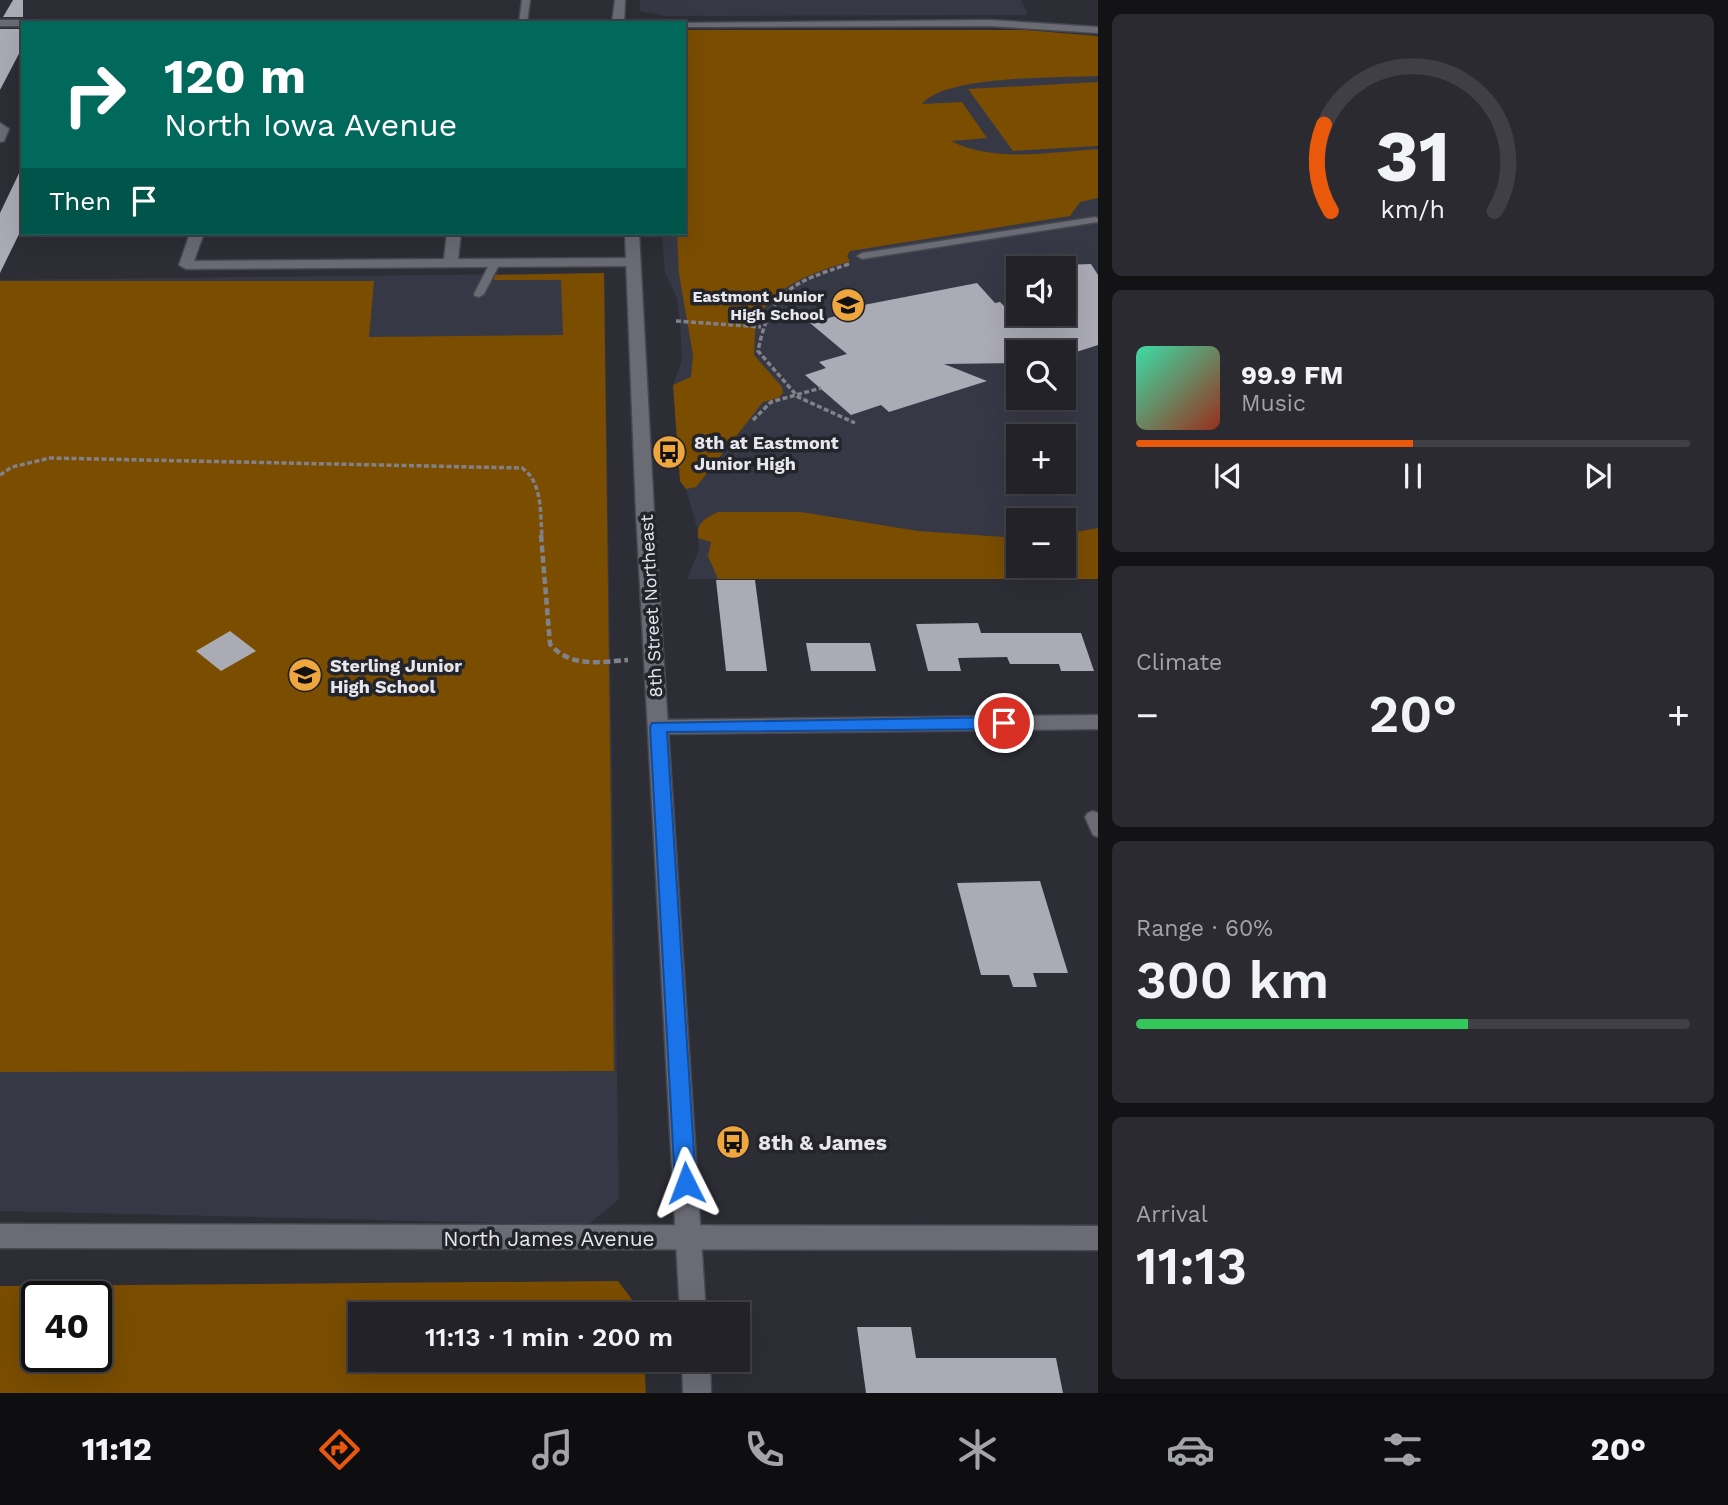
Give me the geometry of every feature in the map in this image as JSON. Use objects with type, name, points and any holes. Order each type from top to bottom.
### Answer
[{"type":"street","points":[[618,21],[620,0]]},
{"type":"street","points":[[0,23],[21,23]]},
{"type":"street","points":[[686,24],[989,23],[1098,30]]},
{"type":"street","points":[[0,127],[3,129],[0,138]]},
{"type":"street","points":[[196,235],[186,265],[634,262]]},
{"type":"street","points":[[451,263],[454,235]]},
{"type":"street","name":"8th Street Northeast","points":[[632,235],[693,1302]]},
{"type":"street","points":[[658,727],[1098,722]]},
{"type":"street","name":"North James Avenue","points":[[0,1236],[1098,1238]]},
{"type":"street","points":[[696,1372],[697,1393]]},
{"type":"lane","points":[[523,21],[526,0]]},
{"type":"lane","points":[[862,257],[1095,220]]},
{"type":"lane","points":[[479,295],[495,263]]},
{"type":"path","points":[[855,423],[798,397],[758,351],[761,327],[772,303],[803,280],[862,257]]},
{"type":"path","points":[[676,321],[761,327]]},
{"type":"path","points":[[753,420],[765,405],[821,388]]},
{"type":"path","points":[[0,475],[12,467],[50,458],[522,468],[531,474],[538,493],[550,644],[557,655],[570,660],[628,660]]},
{"type":"shaded area","points":[[640,0],[1021,0],[1028,15],[665,16],[640,11]]},
{"type":"shaded area","name":"Eastmont Junior High School","points":[[686,30],[1024,30],[1098,36],[1098,579],[687,579],[699,550],[697,528],[686,489],[680,481],[673,385],[682,360],[677,298],[665,273],[662,235],[686,235]]},
{"type":"shaded area","points":[[686,30],[1024,30],[1098,36],[1098,76],[978,83],[935,95],[922,104],[962,102],[987,138],[951,141],[968,148],[1004,154],[1098,149],[1098,198],[1080,202],[1070,216],[850,251],[847,256],[850,261],[810,275],[784,289],[764,309],[757,322],[754,355],[782,387],[783,393],[778,398],[763,402],[696,487],[686,489],[680,481],[673,385],[691,377],[693,355],[679,274],[677,235],[686,235]]},
{"type":"shaded area","points":[[1098,82],[1098,146],[1013,151],[968,89]]},
{"type":"shaded area","name":"Sterling Junior High School","points":[[604,273],[619,1199],[588,1225],[0,1211],[0,280]]},
{"type":"shaded area","name":"Sterling Junior High School","points":[[604,273],[614,1071],[0,1072],[0,281],[374,281],[369,337],[563,335],[561,280],[494,280],[495,275]]},
{"type":"shaded area","points":[[718,512],[801,512],[918,531],[1006,537],[1006,578],[1076,578],[1076,532],[1098,528],[1098,579],[718,579],[708,556],[711,542],[698,538],[702,522]]},
{"type":"shaded area","points":[[618,1281],[634,1302],[348,1302],[348,1372],[645,1372],[646,1393],[0,1393],[0,1286],[21,1286],[21,1372],[112,1372],[112,1285]]},
{"type":"building","points":[[13,0],[23,0],[23,17],[3,17]]},
{"type":"building","points":[[0,29],[21,29],[21,50],[0,90]]},
{"type":"building","points":[[21,169],[21,230],[0,273],[0,213]]},
{"type":"building","points":[[1091,264],[1098,275],[1098,345],[1076,352],[1076,340],[1006,340],[1006,363],[944,364],[987,381],[889,412],[881,405],[851,415],[805,375],[826,368],[819,362],[847,354],[810,323],[847,313],[843,309],[977,283],[995,303],[1000,302],[1006,308],[1006,326],[1076,326],[1076,265]]},
{"type":"building","points":[[716,580],[755,580],[767,671],[726,671]]},
{"type":"building","points":[[978,623],[981,633],[1081,633],[1094,671],[1061,671],[1059,664],[1010,664],[1007,657],[958,658],[961,671],[928,671],[916,624]]},
{"type":"building","points":[[230,631],[256,651],[221,671],[196,651]]},
{"type":"building","points":[[806,643],[870,643],[876,671],[811,671]]},
{"type":"building","points":[[1040,881],[1068,973],[1033,973],[1037,987],[1013,987],[1009,975],[981,975],[957,883]]},
{"type":"building","points":[[857,1327],[911,1327],[916,1358],[1056,1358],[1063,1393],[866,1393]]},
{"type":"place","name":"Eastmont Junior High School","points":[[848,305]]},
{"type":"place","name":"8th at Eastmont Junior High","points":[[669,452]]},
{"type":"place","name":"Sterling Junior High School","points":[[305,675]]},
{"type":"place","name":"8th & James","points":[[733,1142]]},
{"type":"route","points":[[686,1183],[658,727],[1004,723]]}]
